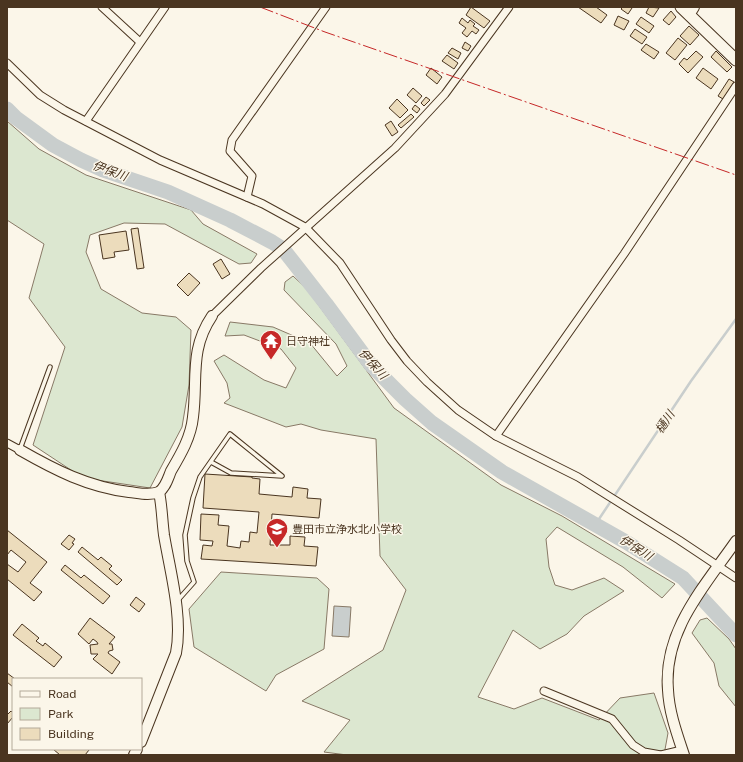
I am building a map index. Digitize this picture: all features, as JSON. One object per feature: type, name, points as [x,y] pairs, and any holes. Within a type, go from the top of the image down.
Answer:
[{"type":"main road","points":[[688,10],[736,60]]},
{"type":"street","points":[[102,7],[140,42]]},
{"type":"street","points":[[86,121],[165,7]]},
{"type":"street","points":[[247,197],[252,176],[230,151],[232,140],[326,7]]},
{"type":"street","points":[[142,739],[176,653],[178,638],[175,604],[163,530],[160,492],[183,451],[190,432],[193,417],[198,343],[203,330],[212,316],[261,268],[395,148],[445,94],[509,7]]},
{"type":"street","points":[[7,63],[40,95],[160,160],[247,197],[302,230],[340,263],[391,340],[407,361],[427,382],[458,410],[496,436],[578,477],[611,497],[717,568],[736,578]]},
{"type":"street","points":[[496,436],[624,254],[736,86]]},
{"type":"street","points":[[7,443],[58,471],[93,485],[146,494],[160,492]]},
{"type":"street","points":[[544,691],[612,719],[633,745],[644,752],[661,755],[683,753],[670,706],[667,676],[670,652],[683,619],[736,542]]},
{"type":"lane","points":[[20,450],[50,367]]},
{"type":"lane","points":[[175,604],[194,582],[187,561],[185,535],[200,476],[230,434],[282,476],[232,473],[211,462]]},
{"type":"green space","points":[[7,121],[39,149],[86,175],[191,210],[203,224],[257,254],[251,263],[239,264],[165,224],[124,223],[90,235],[86,252],[101,289],[142,313],[176,317],[191,330],[189,385],[182,427],[150,488],[83,478],[33,445],[65,347],[29,298],[44,244],[7,220]]},
{"type":"green space","points":[[293,276],[306,288],[394,408],[501,485],[562,516],[675,584],[662,598],[623,567],[557,527],[546,539],[549,567],[555,585],[572,590],[604,578],[624,591],[584,616],[567,634],[540,649],[513,630],[478,697],[514,709],[542,698],[599,720],[620,698],[654,693],[668,733],[664,755],[347,755],[324,752],[350,720],[302,701],[383,650],[406,590],[380,556],[376,439],[321,430],[301,424],[286,427],[224,403],[230,398],[227,383],[214,361],[224,355],[264,380],[286,388],[296,368],[281,349],[244,335],[225,336],[230,322],[273,327],[310,343],[337,376],[347,366],[336,344],[284,290],[285,282]]},
{"type":"green space","points":[[221,572],[317,578],[329,589],[324,649],[276,675],[266,691],[194,647],[189,609]]},
{"type":"green space","points":[[707,618],[729,639],[736,649],[736,707],[719,686],[714,663],[692,633],[700,620]]},
{"type":"shaded area","points":[[334,606],[351,607],[349,637],[332,636]]},
{"type":"building","points":[[471,7],[490,21],[484,28],[466,15]]},
{"type":"building","points":[[578,7],[596,7],[607,15],[601,23]]},
{"type":"building","points":[[623,7],[632,8],[628,14],[621,9]]},
{"type":"building","points":[[649,7],[659,8],[653,17],[646,13]]},
{"type":"building","points":[[671,11],[676,17],[669,25],[663,20]]},
{"type":"building","points":[[618,16],[629,21],[624,30],[614,25]]},
{"type":"building","points":[[641,17],[654,26],[649,33],[636,24]]},
{"type":"building","points":[[462,18],[468,23],[470,20],[475,24],[473,26],[479,30],[476,34],[472,31],[467,37],[462,33],[466,28],[459,23]]},
{"type":"building","points":[[689,26],[699,35],[690,45],[680,36]]},
{"type":"building","points":[[635,29],[647,37],[642,44],[630,36]]},
{"type":"building","points":[[678,38],[687,45],[675,60],[666,53]]},
{"type":"building","points":[[465,42],[471,46],[468,51],[462,48]]},
{"type":"building","points":[[646,44],[659,52],[654,59],[641,50]]},
{"type":"building","points":[[452,48],[461,53],[458,59],[448,53]]},
{"type":"building","points":[[696,51],[703,57],[688,73],[679,64],[684,58],[687,60]]},
{"type":"building","points":[[716,51],[732,67],[727,72],[711,57]]},
{"type":"building","points":[[447,55],[458,63],[454,69],[442,61]]},
{"type":"building","points":[[431,68],[442,77],[437,84],[426,75]]},
{"type":"building","points":[[703,68],[718,79],[711,89],[696,78]]},
{"type":"building","points":[[729,79],[734,82],[723,99],[718,96]]},
{"type":"building","points":[[413,88],[422,96],[416,103],[407,95]]},
{"type":"building","points":[[426,97],[430,100],[424,106],[421,103]]},
{"type":"building","points":[[397,99],[408,110],[400,118],[389,108]]},
{"type":"building","points":[[415,105],[420,109],[417,113],[412,109]]},
{"type":"building","points":[[411,114],[414,117],[401,128],[398,125]]},
{"type":"building","points":[[391,121],[398,132],[392,136],[385,125]]},
{"type":"building","points":[[138,228],[144,268],[137,269],[131,229]]},
{"type":"building","points":[[126,231],[129,250],[114,252],[115,257],[103,259],[99,235]]},
{"type":"building","points":[[221,259],[230,274],[222,279],[213,264]]},
{"type":"building","points":[[189,273],[200,283],[188,296],[177,285]]},
{"type":"building","points":[[205,474],[252,477],[260,479],[259,494],[292,497],[293,487],[308,489],[307,498],[321,499],[319,518],[272,514],[270,545],[290,545],[290,536],[305,537],[304,546],[318,547],[316,566],[201,559],[203,545],[212,546],[213,541],[200,540],[201,514],[219,515],[218,525],[229,526],[227,546],[240,548],[241,541],[249,542],[250,532],[257,533],[259,512],[203,508]]},
{"type":"building","points":[[7,530],[47,562],[30,583],[42,592],[34,601],[7,579],[7,564],[18,572],[26,562],[11,550],[7,555]]},
{"type":"building","points":[[69,535],[75,539],[72,543],[74,544],[69,550],[61,544]]},
{"type":"building","points":[[82,547],[98,560],[101,557],[112,566],[109,569],[122,580],[117,585],[78,552]]},
{"type":"building","points":[[65,565],[81,578],[84,575],[110,596],[103,604],[61,570]]},
{"type":"building","points":[[136,597],[145,604],[139,612],[130,605]]},
{"type":"building","points":[[90,618],[115,637],[109,644],[112,644],[113,650],[109,651],[108,653],[120,662],[112,674],[93,659],[98,654],[91,654],[90,645],[98,644],[97,642],[93,639],[89,644],[78,634]]},
{"type":"building","points":[[22,624],[39,638],[36,641],[43,646],[45,643],[62,657],[54,667],[13,635]]},
{"type":"building","points":[[7,673],[14,678],[12,678],[12,686],[7,682]]},
{"type":"building","points":[[11,711],[12,712],[12,718],[7,724],[7,713],[8,714]]},
{"type":"building","points":[[54,750],[89,750],[85,755],[60,755]]},
{"type":"waterway","name":"伊保川","points":[[7,109],[16,118],[53,145],[81,160],[103,170],[168,192],[230,220],[283,249],[371,365],[405,399],[432,423],[502,472],[626,542],[683,578],[736,635]]},
{"type":"waterway","name":"樋川","points":[[595,525],[691,381],[736,319]]},
{"type":"power","points":[[260,7],[325,32],[736,175]]},
{"type":"place","name":"日守神社","points":[[271,360]]},
{"type":"place","name":"豊田市立浄水北小学校","points":[[277,548]]}]
